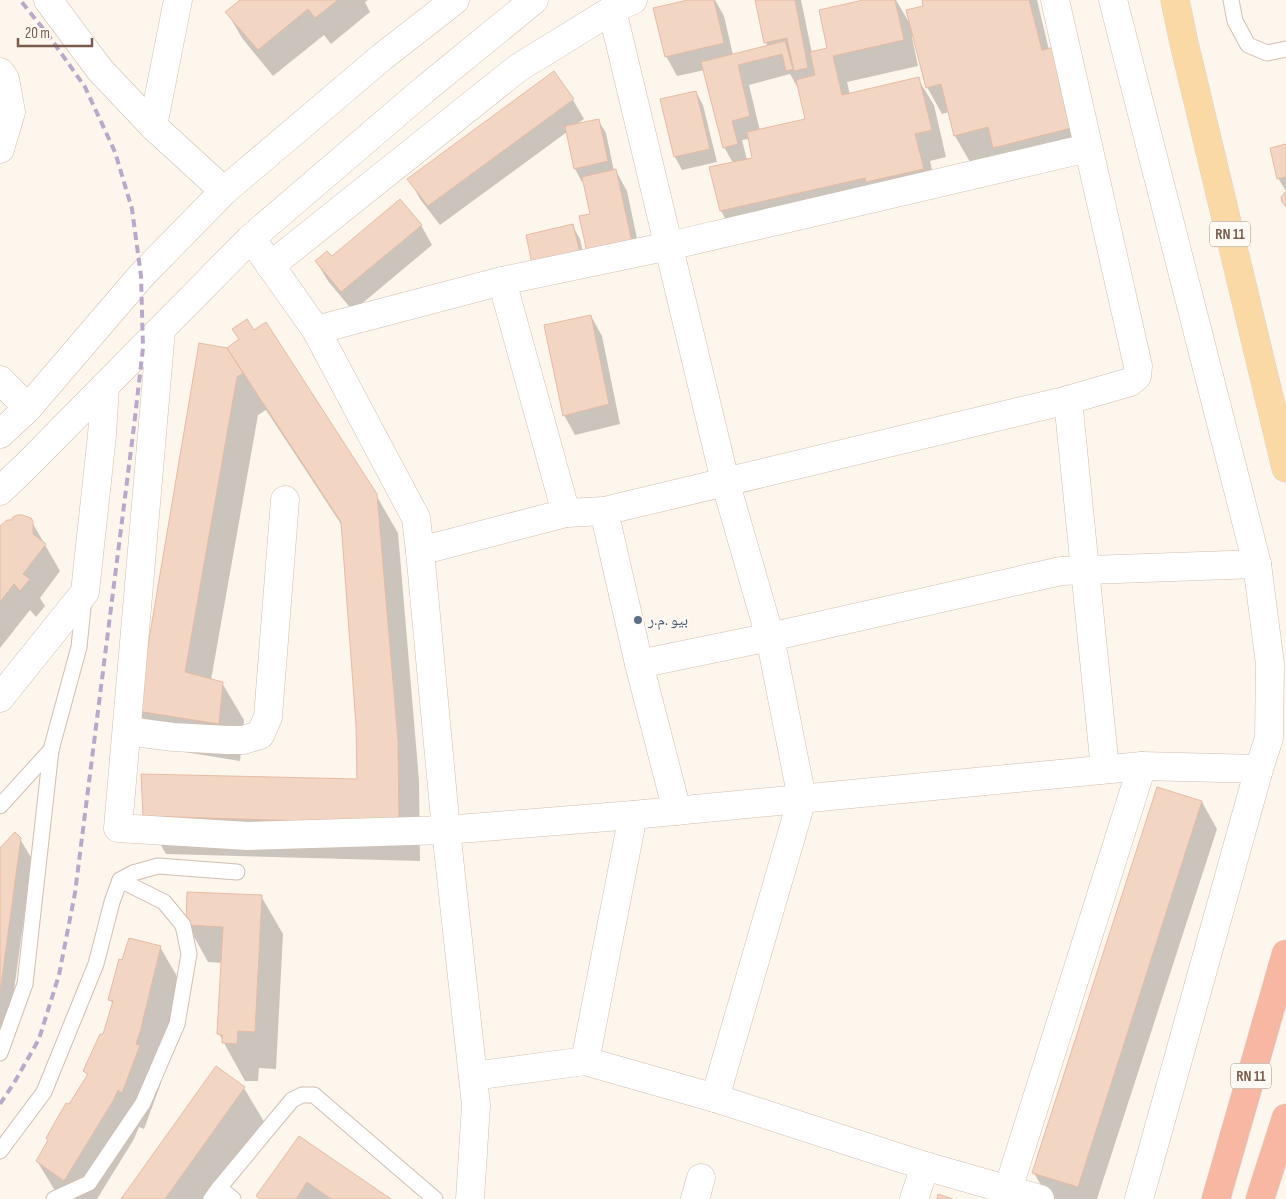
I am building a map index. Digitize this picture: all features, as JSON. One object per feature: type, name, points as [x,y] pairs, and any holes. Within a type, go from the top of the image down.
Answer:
[{"type":"highway","name":"RN 11","points":[[1216,1199],[1286,954]]},
{"type":"highway","points":[[1260,1199],[1286,1118]]},
{"type":"main road","name":"RN 11","points":[[1175,0],[1286,468]]},
{"type":"street","points":[[48,0],[100,70],[154,126],[224,191]]},
{"type":"street","points":[[154,126],[178,0]]},
{"type":"street","points":[[0,434],[28,408],[141,276],[224,191],[382,57],[455,0]]},
{"type":"street","points":[[0,491],[251,238],[425,89],[534,0]]},
{"type":"street","points":[[420,551],[566,514],[604,511],[1068,400],[1130,382],[1137,376],[1138,366],[1055,0]]},
{"type":"street","points":[[1114,0],[1257,564],[1270,664],[1269,738],[1139,1199]]},
{"type":"street","points":[[270,266],[518,68],[623,5],[670,246],[725,481],[770,637],[802,800],[715,1098]]},
{"type":"street","points":[[0,72],[6,79],[11,112],[0,149]]},
{"type":"street","points":[[316,330],[502,281],[670,246],[1088,148]]},
{"type":"street","points":[[251,238],[316,330],[416,518],[446,830],[476,1105],[470,1199]]},
{"type":"street","points":[[502,281],[566,514]]},
{"type":"street","points":[[161,330],[118,828],[248,836],[446,830],[802,800],[1142,766],[1259,769]]},
{"type":"street","points":[[0,380],[28,408]]},
{"type":"street","points":[[0,698],[85,592],[106,386]]},
{"type":"street","points":[[1068,400],[1105,769]]},
{"type":"street","points":[[126,732],[227,740],[243,740],[260,735],[268,718],[285,500]]},
{"type":"street","points":[[604,511],[639,664],[678,811]]},
{"type":"street","points":[[639,664],[770,637],[1062,571],[1257,564]]},
{"type":"street","points":[[1007,1194],[1142,766]]},
{"type":"street","points":[[585,1061],[633,815]]},
{"type":"street","points":[[473,1076],[585,1061],[715,1098],[1007,1194],[1040,1199]]},
{"type":"street","points":[[914,1199],[925,1166]]},
{"type":"lane","points":[[1231,0],[1235,21],[1248,44],[1268,53],[1286,49]]},
{"type":"lane","points":[[0,1053],[26,984],[51,750],[79,647],[85,592]]},
{"type":"lane","points":[[0,806],[51,750]]},
{"type":"lane","points":[[0,1151],[44,1092],[96,964],[112,902],[120,880],[133,873],[158,866],[237,872]]},
{"type":"lane","points":[[54,1199],[89,1183],[144,1103],[178,1024],[189,954],[183,925],[164,902],[120,880]]},
{"type":"lane","points":[[233,1199],[215,1193],[292,1100],[302,1095],[314,1095],[436,1199]]},
{"type":"building","points":[[240,0],[338,0],[315,18],[308,9],[258,50],[225,12]]},
{"type":"building","points":[[688,0],[714,0],[724,43],[665,57],[653,8]]},
{"type":"building","points":[[755,0],[795,0],[808,68],[794,71],[787,38],[764,43]]},
{"type":"building","points":[[863,0],[895,0],[904,40],[833,56],[842,95],[919,77],[932,130],[915,134],[924,169],[866,182],[865,178],[720,211],[709,167],[752,158],[747,132],[805,119],[796,80],[815,75],[810,52],[827,48],[819,10]]},
{"type":"building","points":[[922,0],[1029,0],[1042,50],[1059,46],[1079,126],[993,148],[988,127],[954,136],[941,84],[926,88],[906,10],[923,6]]},
{"type":"building","points":[[785,41],[793,69],[786,71],[782,54],[738,65],[750,116],[732,121],[738,144],[723,148],[701,62]]},
{"type":"building","points":[[554,71],[574,99],[428,206],[407,179]]},
{"type":"building","points":[[696,91],[710,149],[674,157],[660,99]]},
{"type":"building","points":[[599,119],[608,161],[574,169],[565,126]]},
{"type":"building","points":[[1286,144],[1286,177],[1277,179],[1270,148]]},
{"type":"building","points":[[616,169],[632,242],[587,252],[579,216],[590,214],[582,177]]},
{"type":"building","points":[[1286,191],[1286,207],[1281,197]]},
{"type":"building","points":[[400,199],[422,225],[341,292],[315,261],[327,251],[332,256]]},
{"type":"building","points":[[573,224],[580,253],[532,264],[526,235]]},
{"type":"building","points":[[591,315],[609,404],[563,416],[544,325]]},
{"type":"building","points":[[247,319],[254,330],[266,322],[377,494],[398,741],[399,824],[143,816],[141,774],[357,779],[356,725],[341,522],[227,348],[239,339],[232,329]]},
{"type":"building","points":[[199,343],[227,348],[243,373],[237,377],[185,672],[223,682],[219,724],[137,711]]},
{"type":"building","points":[[17,515],[31,518],[33,521],[33,534],[46,544],[23,574],[30,579],[20,591],[14,584],[0,602],[0,526]]},
{"type":"building","points":[[1157,787],[1202,801],[1078,1187],[1032,1173]]},
{"type":"building","points":[[15,832],[21,838],[0,993],[0,848]]},
{"type":"building","points":[[187,892],[262,895],[255,1032],[238,1031],[237,1044],[222,1043],[222,1035],[217,1034],[223,927],[186,925]]},
{"type":"building","points":[[129,938],[161,946],[136,1044],[140,1045],[122,1093],[118,1090],[64,1181],[36,1161],[48,1140],[46,1138],[66,1103],[69,1104],[88,1074],[83,1071],[100,1034],[103,1034],[113,1001],[108,1000],[119,959],[122,960]]},
{"type":"building","points":[[216,1066],[245,1087],[165,1199],[121,1199]]},
{"type":"building","points":[[299,1136],[391,1199],[331,1199],[307,1182],[296,1199],[260,1199],[256,1196]]},
{"type":"building","points":[[938,1194],[953,1199],[937,1199]]},
{"type":"railway","points":[[0,1104],[39,1039],[59,975],[75,893],[143,348],[141,276],[132,209],[115,152],[85,87],[49,36],[20,0]]},
{"type":"place","name":"بيو .م.ر","points":[[638,620]]}]
